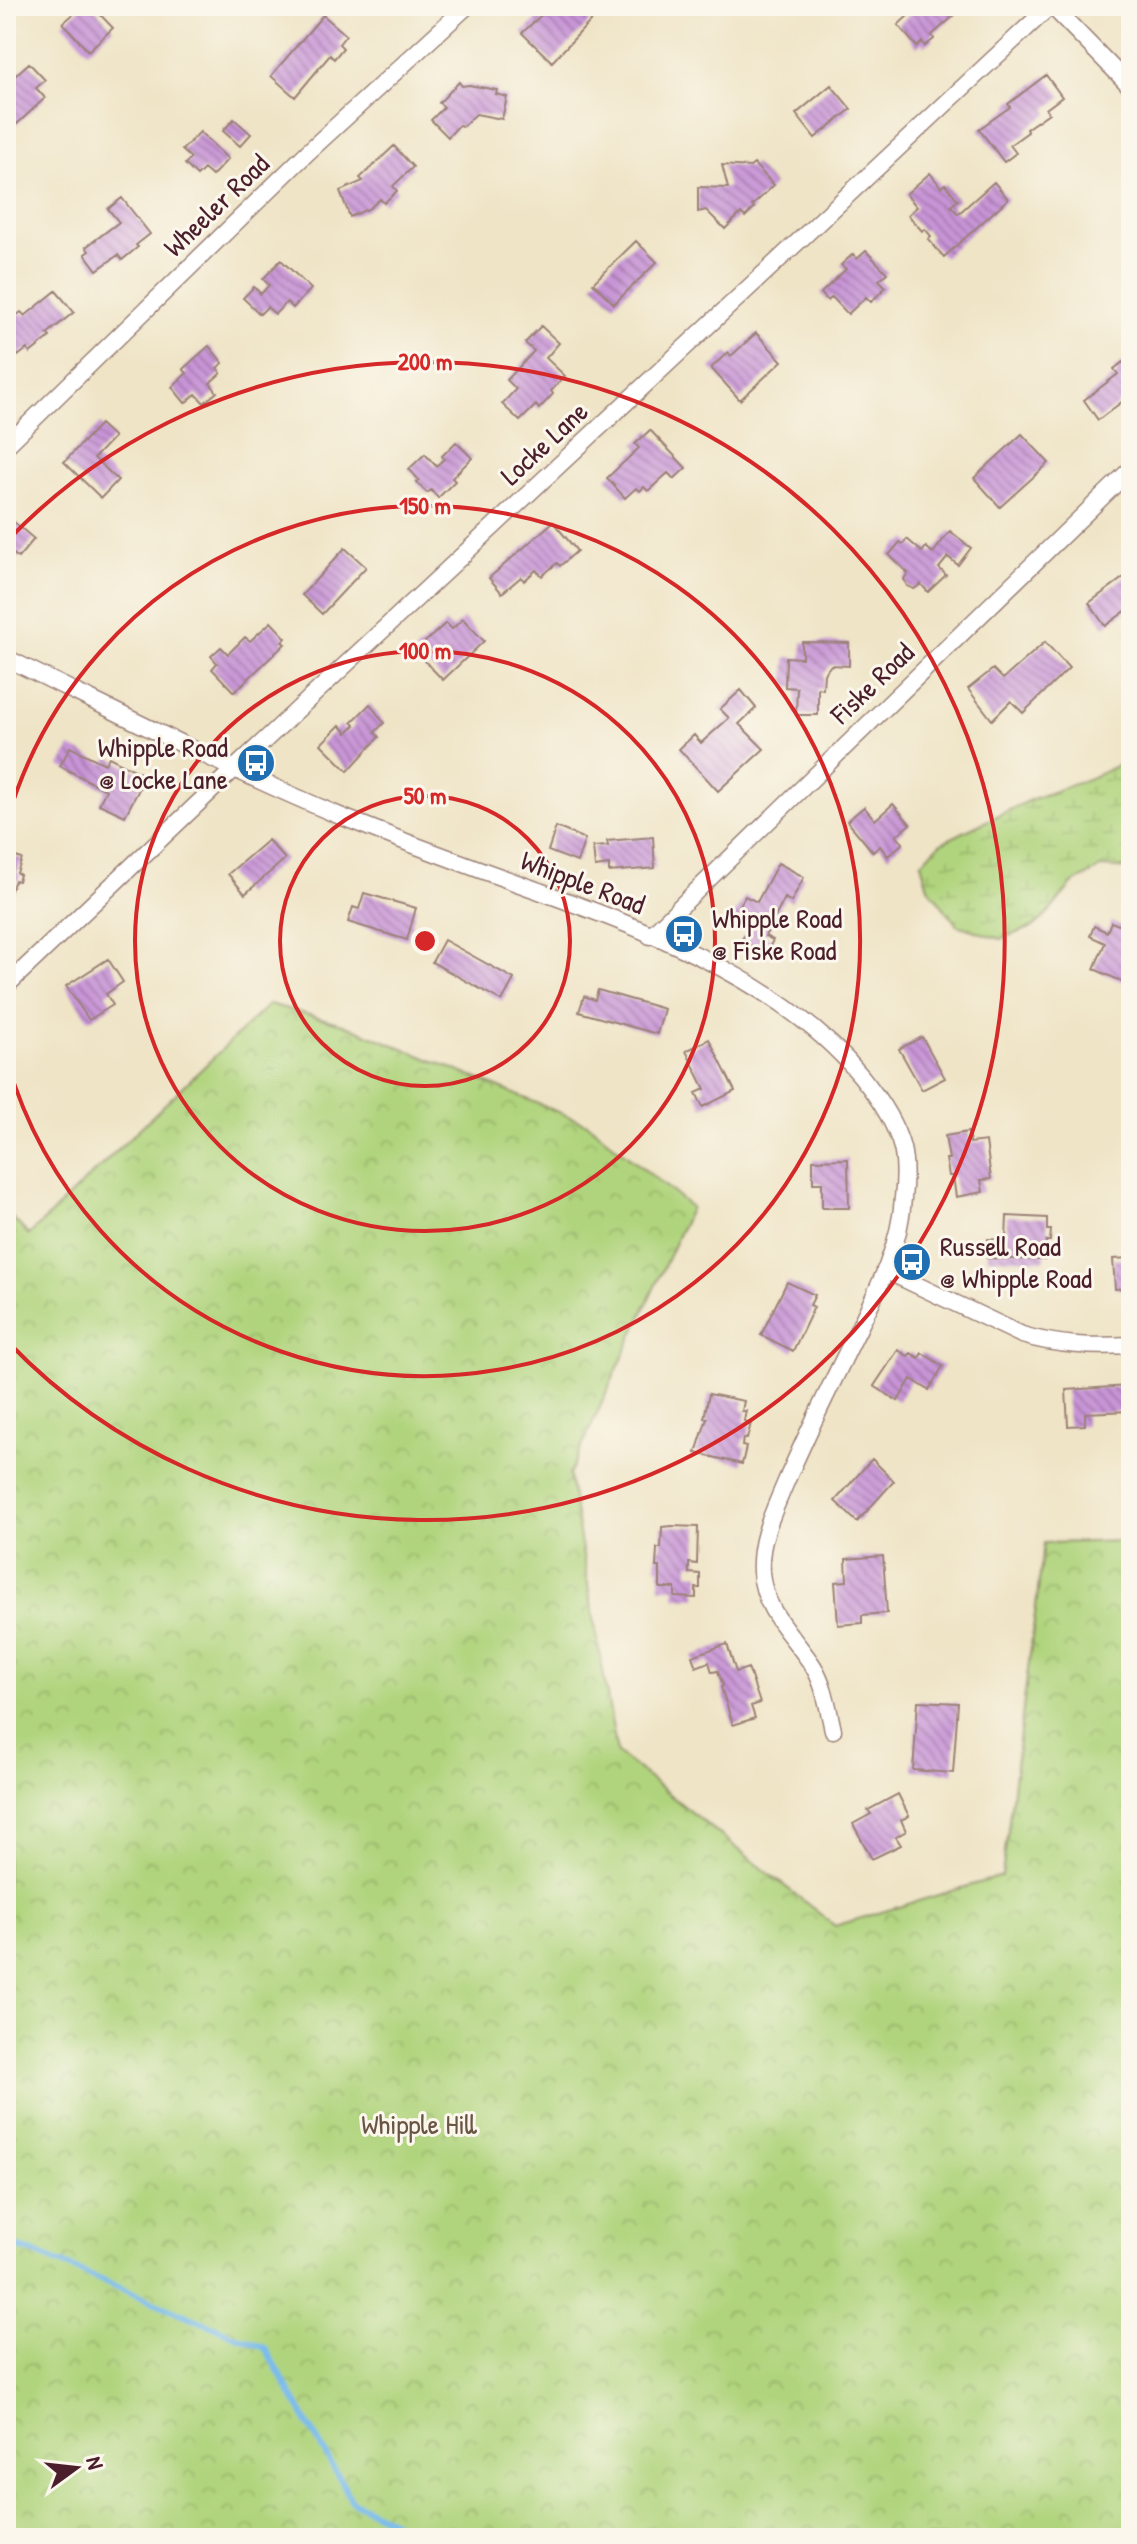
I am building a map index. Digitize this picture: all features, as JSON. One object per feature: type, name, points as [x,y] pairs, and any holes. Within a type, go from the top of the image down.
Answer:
[{"type":"street","name":"Wheeler Road","points":[[6,446],[308,152],[467,6]]},
{"type":"street","points":[[1051,6],[1131,87]]},
{"type":"street","name":"Locke Lane","points":[[6,986],[1051,6]]},
{"type":"street","name":"Fiske Road","points":[[650,936],[1131,469]]},
{"type":"street","name":"Whipple Road","points":[[6,658],[233,770],[403,842],[586,908],[716,964],[786,1006],[829,1041],[878,1098],[899,1139],[905,1172],[897,1238],[766,1528],[761,1560],[763,1587],[771,1608],[818,1675],[833,1730]]},
{"type":"street","points":[[885,1270],[1022,1335],[1072,1346],[1131,1345]]},
{"type":"green space","points":[[1131,759],[1131,869],[1102,867],[1071,885],[1033,927],[1000,939],[957,925],[928,887],[921,863],[941,843],[1030,800]]},
{"type":"green space","name":"Whipple Hill","points":[[269,1004],[343,1024],[588,1124],[691,1207],[569,1475],[617,1753],[835,1926],[1002,1876],[1044,1543],[1131,1541],[1131,2538],[6,2538],[6,1212],[29,1235]]},
{"type":"building","points":[[83,6],[92,6],[113,28],[88,51],[63,23]]},
{"type":"building","points":[[551,6],[605,6],[552,62],[522,33]]},
{"type":"building","points":[[903,6],[965,6],[932,35],[934,39],[925,46],[922,42],[917,47],[898,25],[910,14]]},
{"type":"building","points":[[323,15],[346,35],[339,44],[343,48],[334,59],[330,55],[295,97],[271,76]]},
{"type":"building","points":[[29,63],[45,80],[36,88],[45,98],[17,124],[6,113],[6,84]]},
{"type":"building","points":[[1046,75],[1062,97],[1046,109],[1049,113],[1010,145],[1016,153],[1004,162],[979,129]]},
{"type":"building","points":[[459,82],[462,86],[497,90],[496,94],[507,97],[502,119],[476,114],[448,137],[431,120],[444,107],[439,103]]},
{"type":"building","points":[[831,85],[851,109],[815,138],[796,114]]},
{"type":"building","points":[[234,119],[251,134],[240,146],[223,131]]},
{"type":"building","points":[[200,132],[228,159],[212,176],[204,169],[197,176],[185,164],[191,158],[182,150]]},
{"type":"building","points":[[394,146],[413,167],[393,186],[397,191],[384,203],[380,199],[370,208],[350,217],[340,191],[363,181],[360,178]]},
{"type":"building","points":[[754,164],[774,185],[745,217],[741,213],[725,229],[706,210],[698,212],[698,187],[728,188],[722,165],[750,167]]},
{"type":"building","points":[[930,173],[941,187],[945,184],[958,200],[951,206],[958,214],[994,182],[1008,199],[944,257],[928,239],[931,236],[925,229],[922,231],[908,215],[917,207],[906,194]]},
{"type":"building","points":[[122,198],[150,234],[122,260],[118,255],[97,270],[85,254],[89,251],[86,247],[119,222],[108,209]]},
{"type":"building","points":[[636,241],[657,262],[614,304],[593,283]]},
{"type":"building","points":[[866,251],[887,273],[879,280],[886,287],[871,302],[866,297],[848,314],[832,297],[828,301],[821,293],[846,269],[841,265],[853,254],[857,259]]},
{"type":"building","points":[[281,260],[311,289],[293,308],[287,302],[275,314],[267,307],[260,314],[243,298],[254,287],[261,294],[269,285],[263,279]]},
{"type":"building","points":[[56,291],[74,312],[30,353],[27,349],[18,356],[6,342],[6,336],[12,331],[6,323],[21,312],[25,316]]},
{"type":"building","points":[[541,326],[559,343],[546,358],[565,376],[539,409],[536,405],[520,421],[502,404],[516,389],[507,380],[534,351],[525,343]]},
{"type":"building","points":[[756,333],[782,361],[740,400],[711,368],[728,352],[731,356]]},
{"type":"building","points":[[209,346],[223,363],[217,368],[221,373],[210,383],[217,392],[204,403],[196,394],[185,403],[172,387],[187,373],[183,369]]},
{"type":"building","points":[[1123,362],[1127,367],[1131,364],[1131,395],[1098,420],[1084,400],[1118,374],[1114,369]]},
{"type":"building","points":[[100,424],[114,437],[94,458],[118,480],[101,498],[64,462]]},
{"type":"building","points":[[650,430],[686,468],[674,479],[668,473],[648,491],[644,487],[640,491],[636,488],[625,498],[607,478],[639,448],[635,444]]},
{"type":"building","points":[[1022,434],[1049,463],[1000,507],[974,478]]},
{"type":"building","points":[[456,442],[472,458],[438,498],[431,490],[427,493],[416,482],[419,480],[409,469],[425,454],[436,466]]},
{"type":"building","points":[[6,515],[34,539],[18,558],[6,547]]},
{"type":"building","points":[[553,522],[577,551],[560,566],[557,563],[542,576],[536,570],[524,581],[521,577],[502,593],[489,578]]},
{"type":"building","points":[[950,531],[971,548],[958,565],[948,557],[939,568],[946,575],[928,592],[921,584],[914,589],[907,586],[904,579],[908,573],[889,555],[900,542],[903,544],[907,539],[922,552],[926,547],[933,553]]},
{"type":"building","points":[[345,548],[366,567],[322,614],[302,595]]},
{"type":"building","points":[[1127,575],[1131,581],[1131,607],[1105,626],[1089,603]]},
{"type":"building","points":[[463,619],[484,641],[443,680],[415,651],[446,623],[452,629]]},
{"type":"building","points":[[271,622],[286,638],[282,642],[285,644],[234,692],[212,669],[217,663],[211,656],[221,647],[228,654],[245,637],[250,641]]},
{"type":"building","points":[[802,642],[849,643],[849,666],[831,665],[824,674],[823,689],[818,688],[818,715],[796,715],[797,688],[785,687],[786,657],[802,658]]},
{"type":"building","points":[[1045,642],[1069,668],[1023,713],[1011,701],[992,720],[968,689],[993,669],[1003,679]]},
{"type":"building","points":[[741,690],[756,708],[739,724],[764,749],[718,791],[679,749],[694,735],[701,743],[729,718],[720,709]]},
{"type":"building","points":[[370,704],[384,723],[375,732],[379,737],[348,771],[321,744],[340,725],[347,733],[355,725],[352,722]]},
{"type":"building","points":[[70,747],[105,764],[109,757],[146,776],[125,816],[99,804],[106,790],[60,766]]},
{"type":"building","points":[[893,804],[910,824],[896,836],[903,843],[888,856],[880,846],[873,852],[847,821],[864,807],[875,820]]},
{"type":"building","points":[[556,827],[585,839],[577,862],[548,851]]},
{"type":"building","points":[[653,837],[655,868],[609,872],[609,865],[595,867],[593,847],[608,846],[607,841]]},
{"type":"building","points":[[268,840],[285,859],[245,894],[228,874]]},
{"type":"building","points":[[6,854],[22,859],[17,873],[20,875],[18,881],[15,880],[6,903]]},
{"type":"building","points":[[778,863],[804,877],[791,902],[785,898],[765,936],[773,940],[766,954],[741,941],[748,929],[732,920],[745,896],[757,902]]},
{"type":"building","points":[[364,893],[416,908],[407,940],[348,922],[353,907],[359,909]]},
{"type":"building","points":[[1111,922],[1131,930],[1131,963],[1123,982],[1094,969],[1105,943],[1090,936],[1094,926],[1107,932]]},
{"type":"building","points":[[444,940],[514,979],[502,1001],[432,962]]},
{"type":"building","points":[[108,959],[123,982],[106,994],[113,1005],[89,1020],[66,986]]},
{"type":"building","points":[[598,990],[664,1009],[657,1034],[579,1012],[584,996],[595,1000]]},
{"type":"building","points":[[922,1037],[945,1078],[922,1090],[899,1049]]},
{"type":"building","points":[[709,1039],[735,1091],[703,1107],[696,1093],[705,1089],[686,1051]]},
{"type":"building","points":[[968,1132],[970,1143],[986,1141],[991,1179],[981,1180],[983,1192],[956,1197],[953,1176],[949,1176],[945,1136]]},
{"type":"building","points":[[848,1159],[849,1208],[822,1208],[822,1183],[813,1183],[813,1160]]},
{"type":"building","points":[[1007,1216],[1047,1218],[1047,1230],[1051,1230],[1050,1241],[1046,1241],[1045,1260],[987,1258],[988,1239],[1006,1240]]},
{"type":"building","points":[[1131,1258],[1131,1288],[1115,1289],[1113,1259]]},
{"type":"building","points":[[787,1282],[815,1295],[810,1305],[814,1307],[793,1351],[761,1335]]},
{"type":"building","points":[[898,1350],[919,1358],[922,1353],[943,1366],[929,1390],[911,1379],[898,1401],[874,1386]]},
{"type":"building","points":[[1128,1386],[1129,1411],[1085,1413],[1085,1425],[1068,1426],[1066,1390]]},
{"type":"building","points":[[709,1394],[744,1401],[744,1421],[751,1423],[747,1439],[743,1438],[742,1446],[746,1447],[742,1464],[696,1453],[707,1418],[704,1418]]},
{"type":"building","points":[[872,1459],[894,1481],[857,1522],[835,1501]]},
{"type":"building","points":[[662,1527],[698,1527],[697,1564],[689,1563],[689,1573],[700,1574],[696,1598],[675,1597],[675,1588],[660,1588],[660,1567],[656,1567],[657,1548],[661,1548]]},
{"type":"building","points":[[883,1556],[887,1613],[862,1615],[862,1623],[838,1625],[835,1582],[847,1581],[846,1559]]},
{"type":"building","points":[[727,1644],[736,1672],[748,1668],[760,1703],[751,1706],[755,1718],[733,1725],[718,1671],[712,1672],[709,1662],[696,1667],[692,1656]]},
{"type":"building","points":[[918,1701],[958,1703],[953,1773],[913,1770]]},
{"type":"building","points":[[898,1794],[909,1816],[901,1820],[906,1831],[896,1837],[901,1845],[872,1859],[853,1824],[871,1814],[868,1810]]},
{"type":"waterway","points":[[6,2245],[30,2251],[265,2348],[352,2501],[423,2538]]},
{"type":"place","name":"Whipple Road @ Locke Lane","points":[[256,763]]},
{"type":"place","name":"Whipple Road @ Fiske Road","points":[[684,934]]},
{"type":"place","name":"Russell Road @ Whipple Road","points":[[912,1262]]}]
